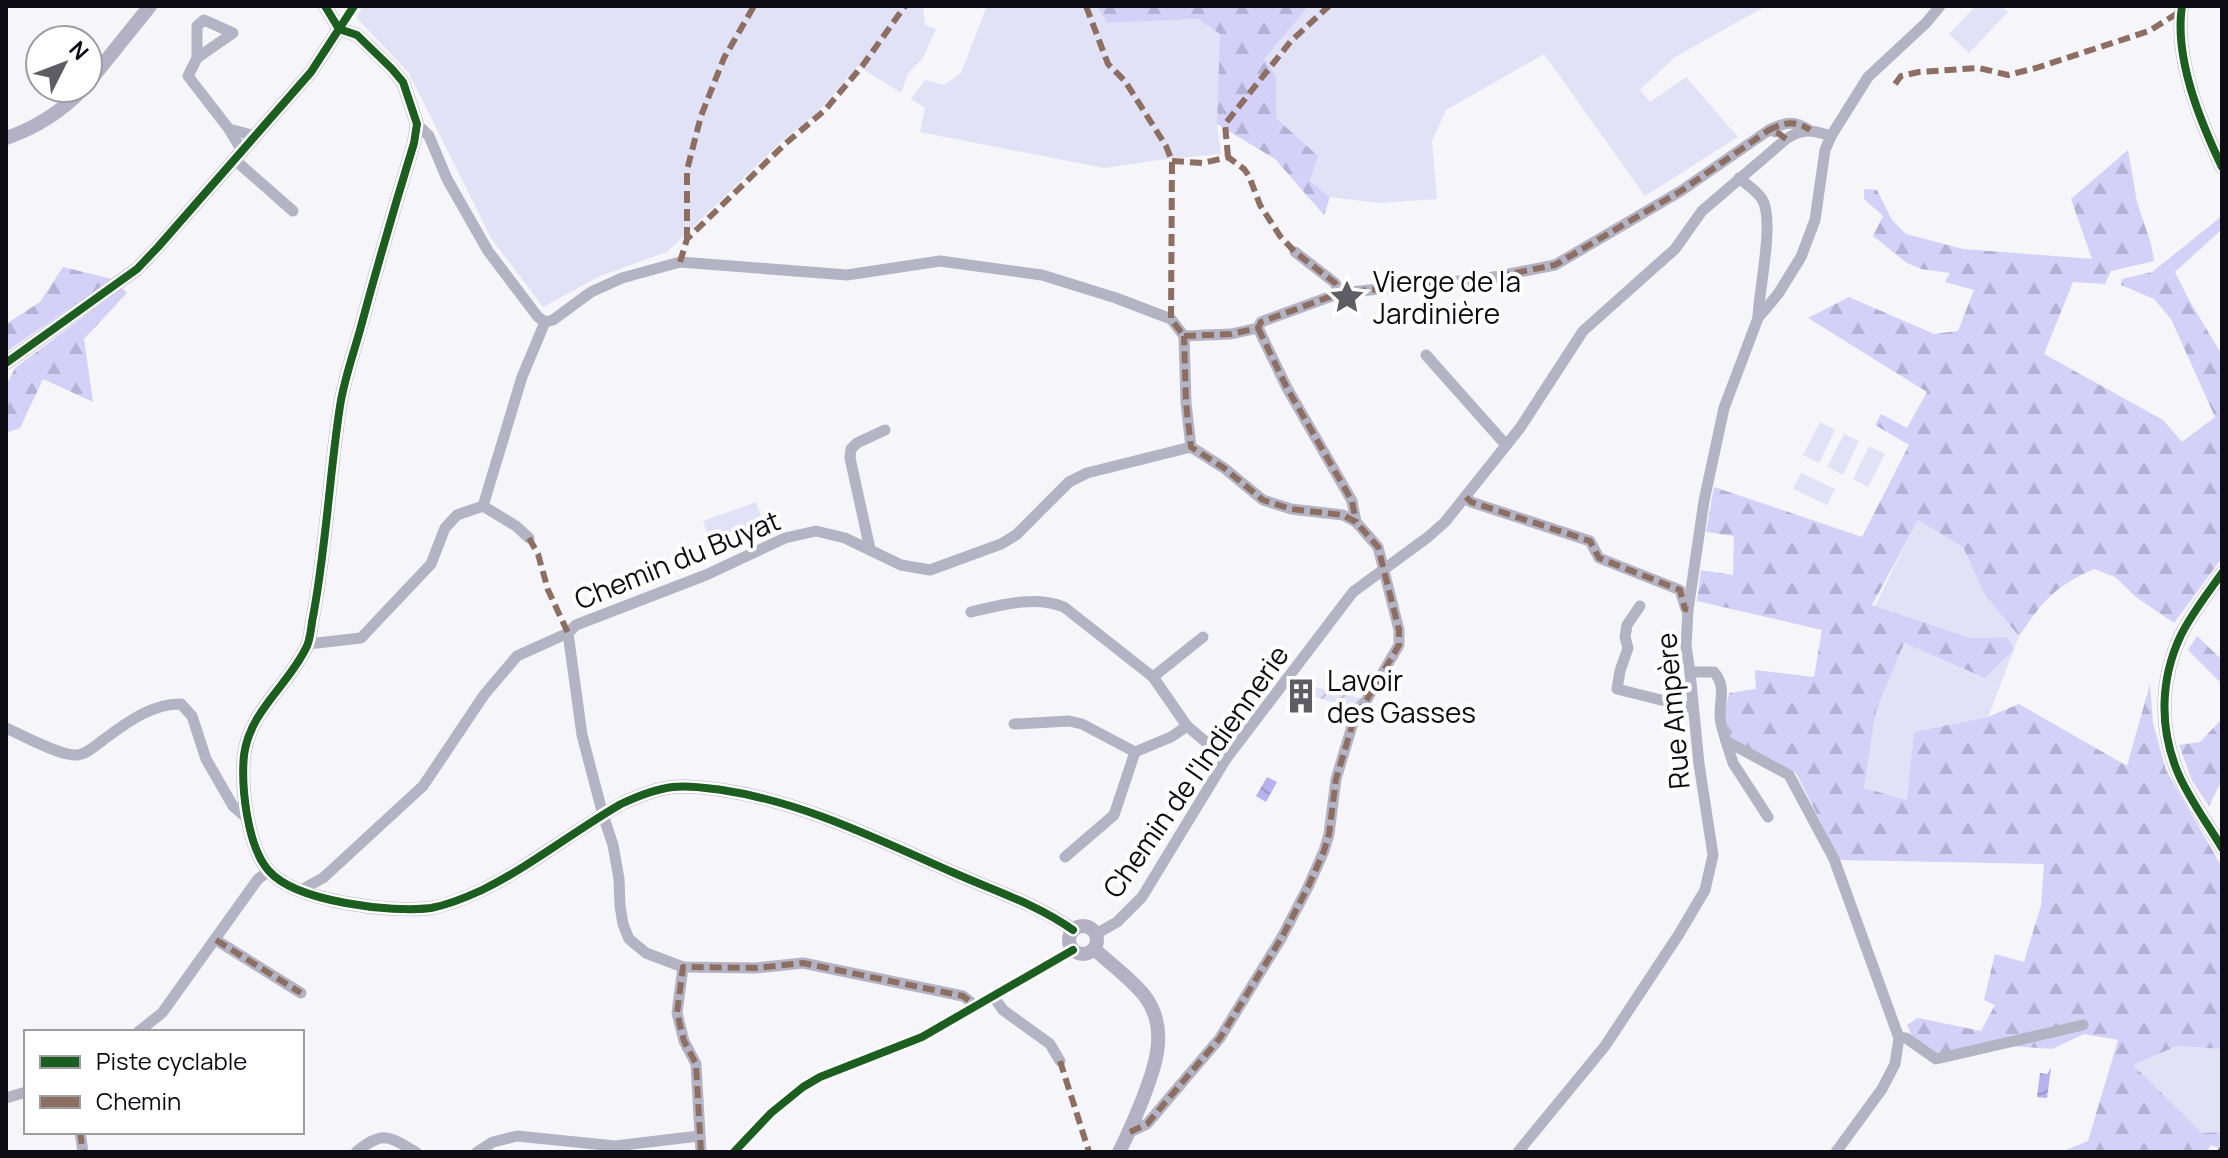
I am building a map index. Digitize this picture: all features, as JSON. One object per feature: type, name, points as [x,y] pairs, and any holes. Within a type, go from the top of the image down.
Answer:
[{"type":"street","points":[[104,63],[150,6]]},
{"type":"street","points":[[325,6],[339,29],[357,35],[403,82],[417,124],[429,136],[447,179],[488,251],[545,322],[553,320],[591,292],[622,278],[680,262],[847,275],[940,261],[1042,275],[1171,319],[1184,336],[1191,447],[1224,468],[1263,500],[1291,509],[1343,515],[1356,522],[1378,547],[1399,630],[1399,645],[1353,723],[1336,779],[1324,851],[1282,937],[1220,1038],[1147,1124],[1130,1132]]},
{"type":"street","points":[[6,363],[137,269],[311,72],[354,6]]},
{"type":"street","name":"Rue Ampère","points":[[1518,1152],[1605,1046],[1705,890],[1713,855],[1686,646],[1688,610],[1704,501],[1724,408],[1758,318],[1778,294],[1801,257],[1815,220],[1825,150],[1831,136],[1868,77],[1940,6]]},
{"type":"street","points":[[2182,6],[2181,40],[2187,72],[2222,167]]},
{"type":"street","points":[[197,58],[188,76],[229,129],[238,156],[293,211]]},
{"type":"street","points":[[6,138],[24,132],[67,104]]},
{"type":"street","points":[[417,124],[341,403],[321,580],[308,644],[255,720],[249,735],[243,767],[247,818],[256,847],[269,871],[283,883],[339,901],[392,910],[433,907],[481,890],[641,795],[672,787],[695,786],[773,800],[803,809],[1042,912],[1073,930]]},
{"type":"street","points":[[1258,328],[1261,322],[1340,293],[1489,278],[1555,265],[1681,191],[1780,124],[1800,124],[1831,136]]},
{"type":"street","points":[[229,129],[255,136]]},
{"type":"street","points":[[1769,130],[1786,139]]},
{"type":"street","name":"Chemin de l'Indiennerie","points":[[1095,941],[1142,897],[1226,759],[1353,592],[1445,522],[1542,396],[1583,331],[1675,249],[1702,211],[1739,178],[1786,139],[1798,131],[1810,130]]},
{"type":"street","points":[[1739,178],[1761,196],[1767,209],[1758,318]]},
{"type":"street","points":[[1295,252],[1335,283],[1340,293]]},
{"type":"street","points":[[483,506],[522,377],[545,322]]},
{"type":"street","points":[[1184,336],[1231,334],[1258,328]]},
{"type":"street","points":[[1258,328],[1287,388],[1352,501],[1356,522]]},
{"type":"street","points":[[1426,355],[1506,445]]},
{"type":"street","points":[[870,549],[850,458],[851,449],[885,430]]},
{"type":"street","name":"Chemin du Buyat","points":[[301,890],[323,878],[423,786],[484,695],[517,656],[568,633],[576,625],[706,575],[785,538],[816,531],[845,538],[901,565],[930,570],[1016,535],[1069,482],[1087,473],[1191,447]]},
{"type":"street","points":[[1466,497],[1471,502],[1590,541],[1599,558],[1680,590],[1685,609],[1688,610]]},
{"type":"street","points":[[308,644],[361,638],[431,564],[445,528],[457,515],[483,506]]},
{"type":"street","points":[[483,506],[516,526],[529,538]]},
{"type":"street","points":[[2222,573],[2190,619],[2175,648],[2165,692],[2164,724],[2179,775],[2222,848]]},
{"type":"street","points":[[971,612],[1015,601],[1052,602],[1064,607],[1153,677],[1187,726],[1226,759]]},
{"type":"street","points":[[1640,606],[1627,625],[1625,637],[1628,648],[1617,689],[1693,708]]},
{"type":"street","points":[[568,633],[582,735],[613,845],[623,924],[629,939],[646,953],[683,967],[756,968],[803,963],[963,996],[976,1006]]},
{"type":"street","points":[[1153,677],[1203,637]]},
{"type":"street","points":[[1690,672],[1714,672],[1720,680],[1723,690],[1720,718],[1733,763],[1768,817]]},
{"type":"street","points":[[6,728],[76,756],[88,751],[131,719],[169,703],[181,704],[192,716],[206,759],[233,806],[247,818]]},
{"type":"street","points":[[1014,724],[1069,721],[1082,724],[1135,752]]},
{"type":"street","points":[[1065,857],[1114,815],[1135,752],[1171,737],[1187,726]]},
{"type":"street","points":[[1726,741],[1789,775],[1834,859],[1899,1038],[1895,1064],[1882,1089],[1836,1152]]},
{"type":"street","points":[[141,1030],[162,1013],[258,879],[269,871]]},
{"type":"street","points":[[1095,941],[1087,954],[1082,954],[1073,950],[1069,937],[1073,930],[1086,926],[1095,941],[1146,997],[1159,1035],[1159,1054],[1153,1072],[1119,1152]]},
{"type":"street","points":[[216,940],[301,993]]},
{"type":"street","points":[[734,1152],[771,1113],[803,1087],[820,1077],[922,1037],[1073,950]]},
{"type":"street","points":[[683,967],[677,1013],[684,1041],[696,1064],[701,1152]]},
{"type":"street","points":[[993,996],[1003,1010],[1050,1044],[1060,1061]]},
{"type":"street","points":[[1899,1038],[1906,1038],[1936,1059],[2083,1025]]},
{"type":"street","points":[[477,1152],[493,1142],[517,1136],[615,1146],[699,1136]]},
{"type":"street","points":[[356,1152],[372,1139],[389,1137],[416,1152]]},
{"type":"shaded area","points":[[363,6],[923,6],[925,25],[936,29],[923,58],[908,73],[901,93],[858,66],[817,113],[781,142],[667,252],[600,276],[543,307],[491,238],[409,73],[358,19]]},
{"type":"shaded area","points":[[987,6],[1097,6],[1107,23],[1198,19],[1221,34],[1217,124],[1221,154],[1104,168],[920,132],[925,108],[911,99],[925,80],[944,85],[961,73]]},
{"type":"shaded area","points":[[1309,6],[1766,6],[1675,57],[1640,90],[1650,102],[1686,77],[1738,137],[1645,196],[1544,54],[1446,110],[1432,141],[1437,199],[1378,203],[1330,197],[1310,181],[1318,156],[1276,118],[1276,77],[1264,59]]},
{"type":"shaded area","points":[[1976,6],[2001,6],[2008,12],[1969,53],[1949,34]]},
{"type":"shaded area","points":[[1820,422],[1835,430],[1819,463],[1803,455]]},
{"type":"shaded area","points":[[1844,434],[1859,441],[1843,475],[1827,467]]},
{"type":"shaded area","points":[[1869,446],[1885,454],[1868,487],[1853,479]]},
{"type":"shaded area","points":[[1801,473],[1835,489],[1827,505],[1793,489]]},
{"type":"shaded area","points":[[756,502],[766,530],[714,550],[703,521]]},
{"type":"shaded area","points":[[1918,519],[1963,547],[1985,595],[2019,636],[1988,717],[1914,733],[1908,800],[1864,788],[1876,711],[1904,643],[1985,678],[2007,637],[1972,638],[1875,606]]},
{"type":"shaded area","points":[[1311,686],[1364,699],[1358,710],[1309,695]]},
{"type":"shaded area","points":[[2177,1046],[2222,1049],[2222,1132],[2202,1133],[2132,1065]]},
{"type":"green space","points":[[1097,6],[1309,6],[1264,59],[1276,76],[1276,118],[1318,156],[1310,181],[1330,197],[1324,215],[1275,159],[1217,124],[1220,34],[1198,19],[1107,23]]},
{"type":"green space","points":[[2128,150],[2137,202],[2154,261],[2111,271],[2105,284],[2073,282],[2044,354],[2163,420],[2182,442],[2215,417],[2171,319],[2154,299],[2121,285],[2122,279],[2152,272],[2222,216],[2222,229],[2175,272],[2222,355],[2222,558],[2174,623],[2136,597],[2115,577],[2094,569],[2050,596],[2019,636],[1985,595],[1963,547],[1918,520],[1872,605],[1971,638],[2007,637],[2014,649],[1985,678],[1904,643],[1876,711],[1864,788],[1907,800],[1914,732],[1988,717],[2019,704],[2127,766],[2150,684],[2153,723],[2166,770],[2222,867],[2222,1049],[2177,1046],[2133,1065],[2202,1133],[2222,1132],[2219,1148],[2211,1145],[2207,1152],[2061,1152],[2088,1141],[2118,1040],[2084,1034],[2052,1049],[1983,1044],[1936,1054],[1913,1038],[1907,1025],[1918,1018],[1981,1031],[1995,1005],[1984,1000],[1995,954],[2024,962],[2041,905],[2044,864],[1840,860],[1796,773],[1731,739],[1724,714],[1729,693],[1756,689],[1755,670],[1814,677],[1822,630],[1697,601],[1701,570],[1733,575],[1734,536],[1706,532],[1714,487],[1862,537],[1909,445],[1875,425],[1881,414],[1907,428],[1927,392],[1808,318],[1849,297],[1934,334],[1958,331],[1974,290],[1945,282],[1950,273],[1921,269],[1907,263],[1873,236],[1883,216],[1864,199],[1864,189],[1877,190],[1892,220],[1906,234],[1963,249],[2092,259],[2071,199]]},
{"type":"green space","points":[[63,267],[112,279],[6,352],[6,324],[40,302]]},
{"type":"green space","points":[[122,288],[127,293],[84,339],[93,402],[43,379],[20,428],[6,433],[6,386],[15,368]]},
{"type":"green space","points":[[2197,636],[2222,660],[2222,684],[2188,650]]},
{"type":"green space","points":[[2222,708],[2222,780],[2209,806],[2192,781],[2179,745],[2200,742],[2220,721]]},
{"type":"water","points":[[1267,777],[1277,782],[1266,802],[1256,796]]},
{"type":"water","points":[[2051,1068],[2047,1098],[2037,1097],[2040,1073],[2047,1074]]},
{"type":"marked path","points":[[687,239],[687,170],[701,116],[724,58],[754,6]]},
{"type":"marked path","points":[[680,262],[687,239],[785,144],[825,110],[863,65],[905,6]]},
{"type":"marked path","points":[[1086,6],[1108,64],[1125,81],[1166,146],[1172,161],[1171,319],[1184,336]]},
{"type":"marked path","points":[[1228,157],[1225,124],[1291,41],[1329,6]]},
{"type":"marked path","points":[[1895,84],[1901,76],[1919,72],[1979,68],[2008,75],[2036,68],[2149,31],[2181,11]]},
{"type":"marked path","points":[[1786,139],[1769,130],[1790,123],[1810,130]]},
{"type":"marked path","points":[[1184,336],[1231,334],[1258,328],[1261,322],[1340,293],[1489,278],[1555,265],[1681,191],[1769,130]]},
{"type":"marked path","points":[[1172,161],[1203,163],[1228,157],[1244,169],[1260,205],[1280,236],[1295,252],[1335,283],[1340,293]]},
{"type":"marked path","points":[[1258,328],[1287,388],[1352,501],[1356,522]]},
{"type":"marked path","points":[[1130,1132],[1147,1124],[1220,1038],[1282,937],[1324,851],[1336,779],[1353,723],[1399,645],[1399,630],[1378,547],[1356,522],[1343,515],[1291,509],[1263,500],[1224,468],[1191,447],[1184,336]]},
{"type":"marked path","points":[[1466,497],[1471,502],[1590,541],[1599,558],[1680,590],[1685,609],[1688,610]]},
{"type":"marked path","points":[[529,538],[568,633]]},
{"type":"marked path","points":[[216,940],[301,993]]},
{"type":"marked path","points":[[701,1152],[696,1064],[684,1041],[677,1013],[683,967],[756,968],[803,963],[963,996],[976,1006]]},
{"type":"marked path","points":[[1060,1061],[1089,1152]]},
{"type":"marked path","points":[[80,1134],[83,1152]]},
{"type":"cycle path","points":[[325,6],[339,29],[357,35],[403,82],[417,124],[342,396],[309,640],[299,660],[254,724],[244,755],[247,816],[255,847],[269,871],[282,882],[322,898],[370,907],[431,908],[500,881],[621,804],[660,789],[692,787],[782,803],[839,823],[1029,905],[1073,930]]},
{"type":"cycle path","points":[[6,363],[137,269],[311,72],[354,6]]},
{"type":"cycle path","points":[[2182,6],[2185,68],[2205,130],[2222,167]]},
{"type":"cycle path","points":[[2222,573],[2181,635],[2169,669],[2164,704],[2168,739],[2178,773],[2222,848]]},
{"type":"cycle path","points":[[734,1152],[771,1113],[803,1087],[820,1077],[922,1037],[1073,950]]},
{"type":"place","name":"Vierge de la Jardinière","points":[[1347,297]]},
{"type":"place","name":"Lavoir des Gasses","points":[[1301,696]]}]
